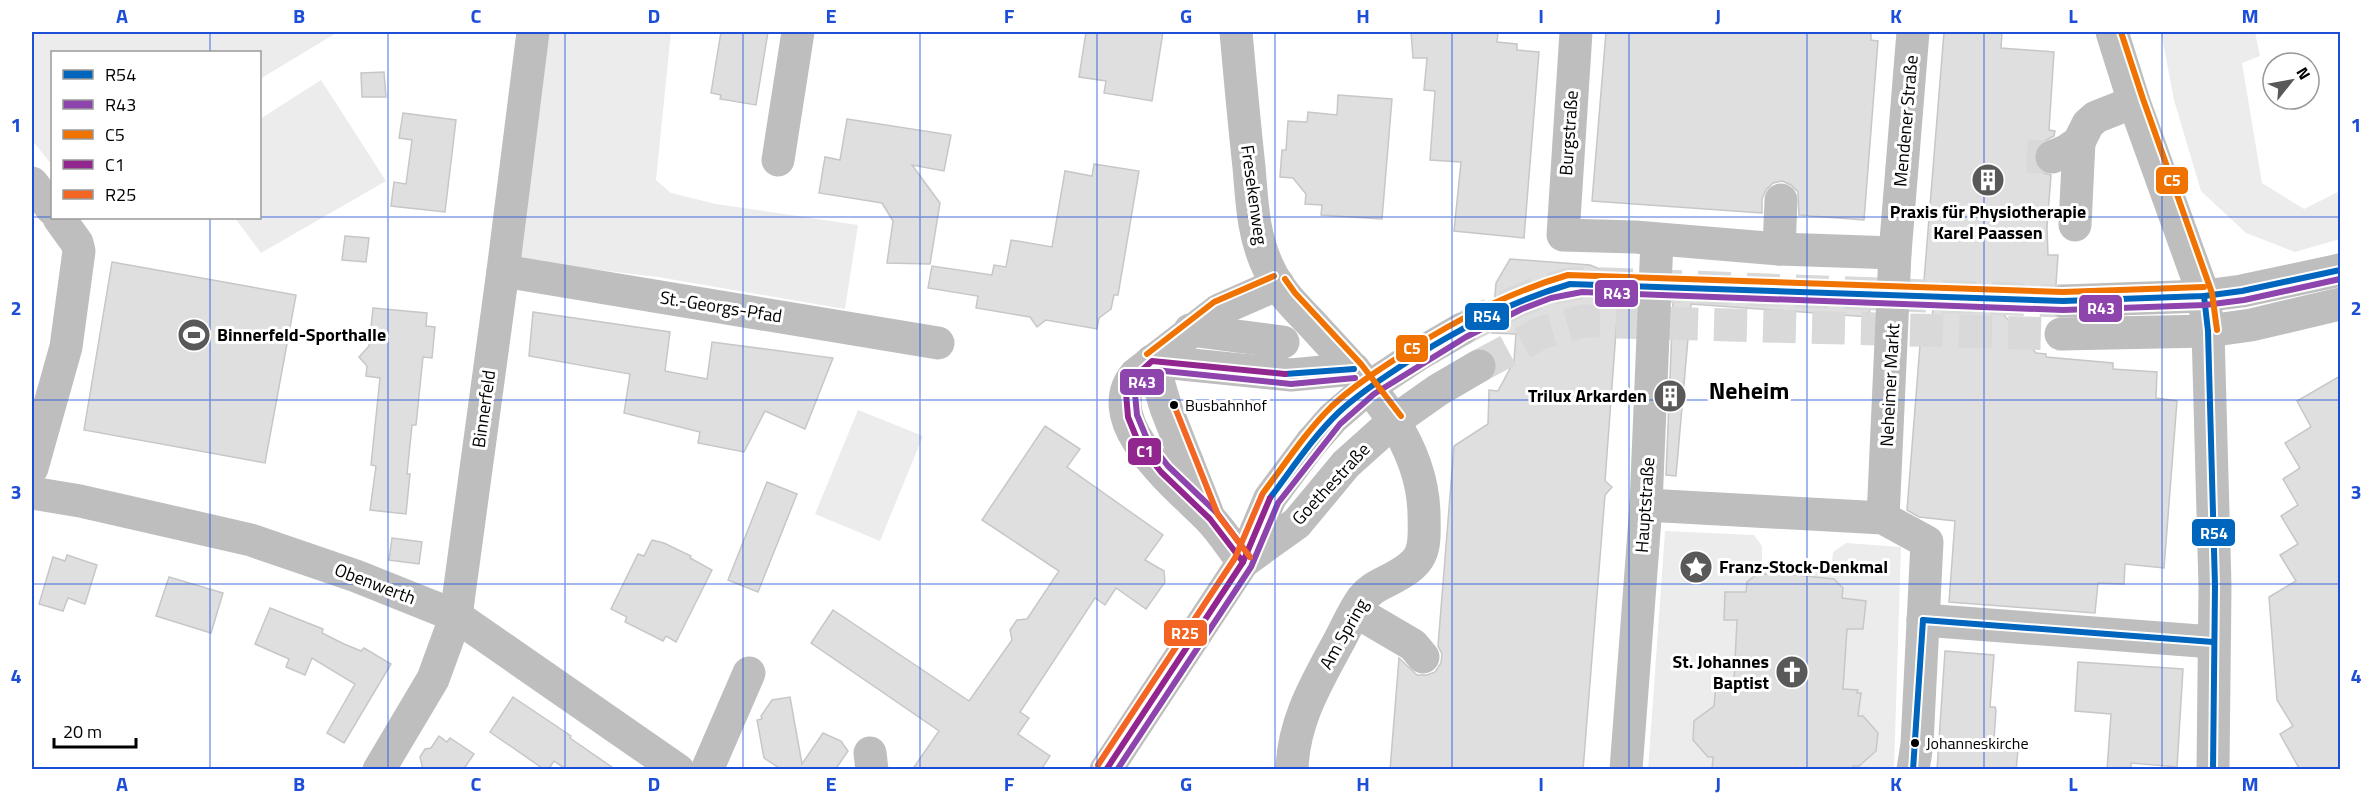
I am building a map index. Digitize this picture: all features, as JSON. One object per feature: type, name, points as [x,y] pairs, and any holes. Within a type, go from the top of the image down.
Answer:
[{"type":"street","name":"Binnerfeld","points":[[379,770],[434,679],[456,616],[533,32]]},
{"type":"street","points":[[778,160],[798,32]]},
{"type":"street","name":"Fresekenweg","points":[[1236,32],[1254,222],[1263,256],[1288,299],[1362,378],[1394,421]]},
{"type":"street","name":"Burgstraße","points":[[1576,32],[1563,235],[1657,240]]},
{"type":"street","name":"Mendener Straße","points":[[1898,210],[1913,32]]},
{"type":"street","points":[[2112,32],[2134,102],[2204,296],[2208,331],[2215,586],[2213,770]]},
{"type":"street","points":[[2075,225],[2065,149],[2096,117],[2134,102]]},
{"type":"street","points":[[32,183],[51,208]]},
{"type":"street","points":[[1779,249],[1781,200]]},
{"type":"street","name":"Neheimer Markt","points":[[1883,518],[1898,210]]},
{"type":"street","points":[[32,468],[66,347],[79,251],[77,243],[60,219]]},
{"type":"street","points":[[1657,240],[1779,249],[1895,253]]},
{"type":"street","name":"Hauptstraße","points":[[1626,770],[1646,505],[1657,240]]},
{"type":"street","points":[[2063,301],[2204,296],[2242,291],[2340,270]]},
{"type":"street","name":"St.-Georgs-Pfad","points":[[503,271],[938,343]]},
{"type":"street","points":[[1243,562],[1210,519],[1175,487],[1139,444],[1128,417],[1126,393],[1129,382],[1190,330],[1219,310],[1278,284]]},
{"type":"street","points":[[2061,334],[2208,331],[2251,325],[2340,304]]},
{"type":"street","name":"Goethestraße","points":[[1106,770],[1243,562],[1270,498],[1362,378],[1419,354],[1462,329]]},
{"type":"street","points":[[1190,330],[1283,342]]},
{"type":"street","points":[[1152,362],[1291,375],[1362,378]]},
{"type":"street","name":"Goethestraße","points":[[1243,562],[1297,523],[1346,464],[1394,421],[1438,390],[1479,366]]},
{"type":"street","name":"Am Spring","points":[[1292,770],[1293,746],[1300,719],[1314,686],[1355,611],[1372,589],[1413,567],[1422,547],[1424,510],[1419,477],[1409,450],[1394,421]]},
{"type":"street","name":"Obenwerth","points":[[32,493],[80,501],[251,540],[356,576],[456,616],[678,770]]},
{"type":"street","points":[[1646,505],[1883,518],[1926,542],[1917,744],[1913,770]]},
{"type":"street","points":[[1355,611],[1413,645],[1423,657]]},
{"type":"street","points":[[1923,620],[2213,642]]},
{"type":"street","points":[[706,770],[749,673]]},
{"type":"shaded area","points":[[32,32],[338,32],[261,78],[261,51],[51,51],[51,164],[32,140]]},
{"type":"shaded area","points":[[548,32],[671,32],[656,180],[671,193],[716,204],[858,225],[845,309],[658,277],[516,260]]},
{"type":"shaded area","points":[[2161,32],[2255,32],[2260,56],[2242,63],[2262,183],[2304,209],[2340,191],[2340,239],[2295,252],[2246,233],[2201,191],[2174,100]]},
{"type":"shaded area","points":[[321,80],[386,181],[261,253],[236,219],[261,219],[261,118]]},
{"type":"shaded area","points":[[858,410],[923,436],[880,541],[815,514]]},
{"type":"shaded area","points":[[1665,531],[1754,535],[1762,546],[1762,568],[1831,572],[1833,552],[1846,543],[1901,547],[1894,769],[1648,770]]},
{"type":"building","points":[[721,32],[768,32],[756,105],[720,99],[721,95],[711,93]]},
{"type":"building","points":[[1086,32],[1163,32],[1152,101],[1104,93],[1106,81],[1079,77]]},
{"type":"building","points":[[1411,32],[1498,32],[1497,42],[1517,44],[1517,50],[1539,52],[1524,238],[1454,231],[1461,162],[1430,160],[1435,91],[1424,90],[1427,58],[1413,58]]},
{"type":"building","points":[[1606,32],[1865,32],[1871,34],[1871,40],[1878,41],[1864,220],[1799,215],[1798,192],[1791,185],[1782,181],[1773,183],[1766,190],[1762,199],[1762,213],[1592,201]]},
{"type":"building","points":[[1944,32],[2002,32],[2001,48],[2054,52],[2049,130],[2055,131],[2054,136],[2037,145],[2033,155],[2040,172],[2051,175],[2047,227],[2048,255],[2058,255],[2056,284],[2046,293],[2044,302],[2049,313],[1999,309],[2036,353],[2046,354],[2046,357],[2113,363],[2113,369],[2157,372],[2156,398],[2177,401],[2164,568],[2125,564],[2124,584],[2098,583],[2095,613],[1949,602],[1955,521],[1919,517],[1907,510],[1920,345],[1930,345],[1934,294],[1923,293]]},
{"type":"building","points":[[384,72],[386,97],[362,97],[361,73]]},
{"type":"building","points":[[1338,95],[1392,99],[1382,219],[1321,215],[1322,205],[1305,204],[1306,194],[1293,178],[1280,177],[1282,150],[1286,150],[1288,121],[1307,122],[1308,112],[1337,115]]},
{"type":"building","points":[[403,113],[456,120],[445,212],[391,206],[394,182],[406,184],[412,140],[399,138]]},
{"type":"building","points":[[847,119],[951,135],[944,171],[912,165],[940,203],[930,264],[887,263],[893,221],[882,203],[819,193],[825,157],[840,160]]},
{"type":"building","points":[[1094,164],[1139,171],[1118,295],[1114,295],[1111,309],[1099,318],[1097,329],[1046,320],[1037,327],[1030,317],[976,308],[978,296],[928,288],[932,266],[992,275],[994,265],[1006,267],[1011,240],[1052,247],[1065,171],[1092,176]]},
{"type":"building","points":[[345,236],[369,238],[366,262],[342,260]]},
{"type":"building","points":[[1510,259],[1590,265],[1610,273],[1619,291],[1605,481],[1612,487],[1605,495],[1583,770],[1390,770],[1399,658],[1417,675],[1435,672],[1441,663],[1442,654],[1438,646],[1454,446],[1488,424],[1489,390],[1498,391],[1514,361],[1516,334],[1492,333],[1496,283]]},
{"type":"building","name":"Binnerfeld-Sporthalle","points":[[112,262],[296,295],[265,463],[84,430]]},
{"type":"building","name":"Trilux Arkarden","points":[[1674,279],[1871,293],[1869,317],[1691,304],[1676,476],[1666,475]]},
{"type":"building","points":[[373,308],[427,313],[426,326],[435,327],[432,358],[423,357],[416,425],[412,425],[406,514],[370,510],[376,466],[371,465],[380,378],[366,376],[367,366],[359,357],[369,346]]},
{"type":"building","points":[[533,312],[670,332],[665,371],[707,379],[712,342],[833,358],[805,429],[765,411],[744,452],[698,443],[700,432],[624,413],[630,374],[529,356]]},
{"type":"building","points":[[2340,376],[2340,770],[2300,770],[2280,734],[2293,726],[2277,700],[2269,597],[2296,581],[2280,555],[2298,544],[2281,516],[2298,505],[2283,479],[2300,468],[2285,443],[2311,427],[2297,401]]},
{"type":"building","points":[[1045,426],[1080,449],[1067,467],[1163,535],[1145,560],[1164,571],[1165,582],[1146,609],[1116,588],[1105,605],[1095,598],[1020,712],[1029,718],[1018,734],[1050,756],[1041,770],[912,770],[939,731],[811,643],[833,610],[969,701],[1012,640],[1010,630],[1017,620],[1027,619],[1059,571],[982,520]]},
{"type":"building","points":[[767,482],[797,494],[758,592],[728,580]]},
{"type":"building","points":[[392,538],[422,542],[419,564],[389,560]]},
{"type":"building","points":[[652,540],[691,556],[690,558],[712,570],[676,642],[666,636],[663,641],[625,622],[627,617],[611,609],[638,554],[644,556]]},
{"type":"building","points":[[67,555],[97,565],[85,604],[68,598],[63,611],[39,604],[53,557],[65,561]]},
{"type":"building","name":"St. Johannes Baptist","points":[[1778,573],[1834,579],[1843,588],[1842,598],[1866,601],[1863,629],[1847,629],[1843,689],[1858,690],[1857,693],[1861,693],[1858,716],[1863,716],[1878,733],[1876,751],[1859,766],[1853,766],[1853,770],[1712,770],[1713,757],[1708,757],[1693,740],[1694,721],[1714,706],[1716,684],[1719,684],[1719,681],[1734,681],[1737,620],[1724,620],[1725,592],[1746,592],[1747,582],[1756,575]]},
{"type":"building","points":[[169,577],[223,593],[211,633],[156,616]]},
{"type":"building","points":[[270,608],[323,629],[322,633],[361,651],[364,648],[391,664],[344,743],[327,733],[355,684],[312,658],[305,675],[286,667],[289,659],[255,644]]},
{"type":"building","points":[[1945,651],[1994,655],[1990,707],[1995,707],[1996,710],[1994,740],[2019,741],[2016,770],[1937,770]]},
{"type":"building","points":[[2078,662],[2183,669],[2177,767],[2131,763],[2131,770],[2107,770],[2111,714],[2075,711]]},
{"type":"building","points":[[513,697],[616,770],[567,770],[554,761],[548,770],[545,770],[490,732]]},
{"type":"building","points":[[790,697],[802,764],[823,733],[841,741],[848,751],[835,770],[782,770],[764,758],[757,720],[762,719],[761,716],[772,700]]},
{"type":"building","points":[[439,736],[447,742],[450,738],[474,754],[463,770],[423,770],[420,757],[425,749],[431,748]]},
{"type":"tunnel","points":[[2027,156],[2052,157]]},
{"type":"tunnel","points":[[1462,329],[1534,294],[1581,283],[2063,301]]},
{"type":"tunnel","points":[[1479,366],[1541,333],[1583,321],[2061,334]]},
{"type":"transit line","name":"C5","points":[[2121,32],[2212,293],[2217,330]]},
{"type":"transit line","name":"R54","points":[[1270,498],[1320,432],[1346,405],[1369,388],[1462,329],[1525,299],[1570,284],[2063,301],[2204,296],[2242,291],[2340,270]]},
{"type":"transit line","name":"C5","points":[[1263,493],[1322,417],[1363,381],[1417,345],[1479,310],[1545,282],[1568,275],[2063,292],[2204,287]]},
{"type":"transit line","name":"C5","points":[[1147,354],[1214,302],[1274,276]]},
{"type":"transit line","name":"C5","points":[[1285,279],[1295,293],[1361,364],[1401,416]]},
{"type":"transit line","name":"R43","points":[[1117,770],[1251,567],[1278,503],[1340,424],[1374,394],[1466,337],[1522,309],[1551,298],[1582,292],[2063,310],[2205,305],[2244,300],[2340,279]]},
{"type":"transit line","name":"R54","points":[[2204,296],[2208,331],[2215,586],[2213,770]]},
{"type":"transit line","name":"C1","points":[[1243,562],[1210,519],[1161,472],[1139,444],[1128,417],[1126,393],[1129,382],[1152,361],[1285,374]]},
{"type":"transit line","name":"R54","points":[[1285,374],[1354,369]]},
{"type":"transit line","name":"R43","points":[[1250,557],[1217,513],[1168,466],[1147,439],[1137,415],[1135,394],[1137,387],[1155,370],[1291,384],[1355,378]]},
{"type":"transit line","name":"R25","points":[[1174,405],[1218,515],[1250,557]]},
{"type":"transit line","name":"R25","points":[[1098,765],[1235,558],[1262,495]]},
{"type":"transit line","name":"C1","points":[[1106,770],[1243,562],[1270,498]]},
{"type":"transit line","name":"R54","points":[[1923,620],[2213,642]]},
{"type":"transit line","name":"R54","points":[[1913,770],[1923,620]]},
{"type":"place","name":"Praxis für Physiotherapie Karel Paassen","points":[[1988,180]]},
{"type":"place","name":"Binnerfeld-Sporthalle","points":[[194,335]]},
{"type":"place","name":"Trilux Arkarden","points":[[1670,396]]},
{"type":"place","name":"Busbahnhof","points":[[1174,405]]},
{"type":"place","name":"Franz-Stock-Denkmal","points":[[1696,567]]},
{"type":"place","name":"St. Johannes Baptist","points":[[1792,672]]},
{"type":"place","name":"Johanneskirche","points":[[1915,743]]},
{"type":"district","name":"Neheim","points":[[1749,391]]}]
